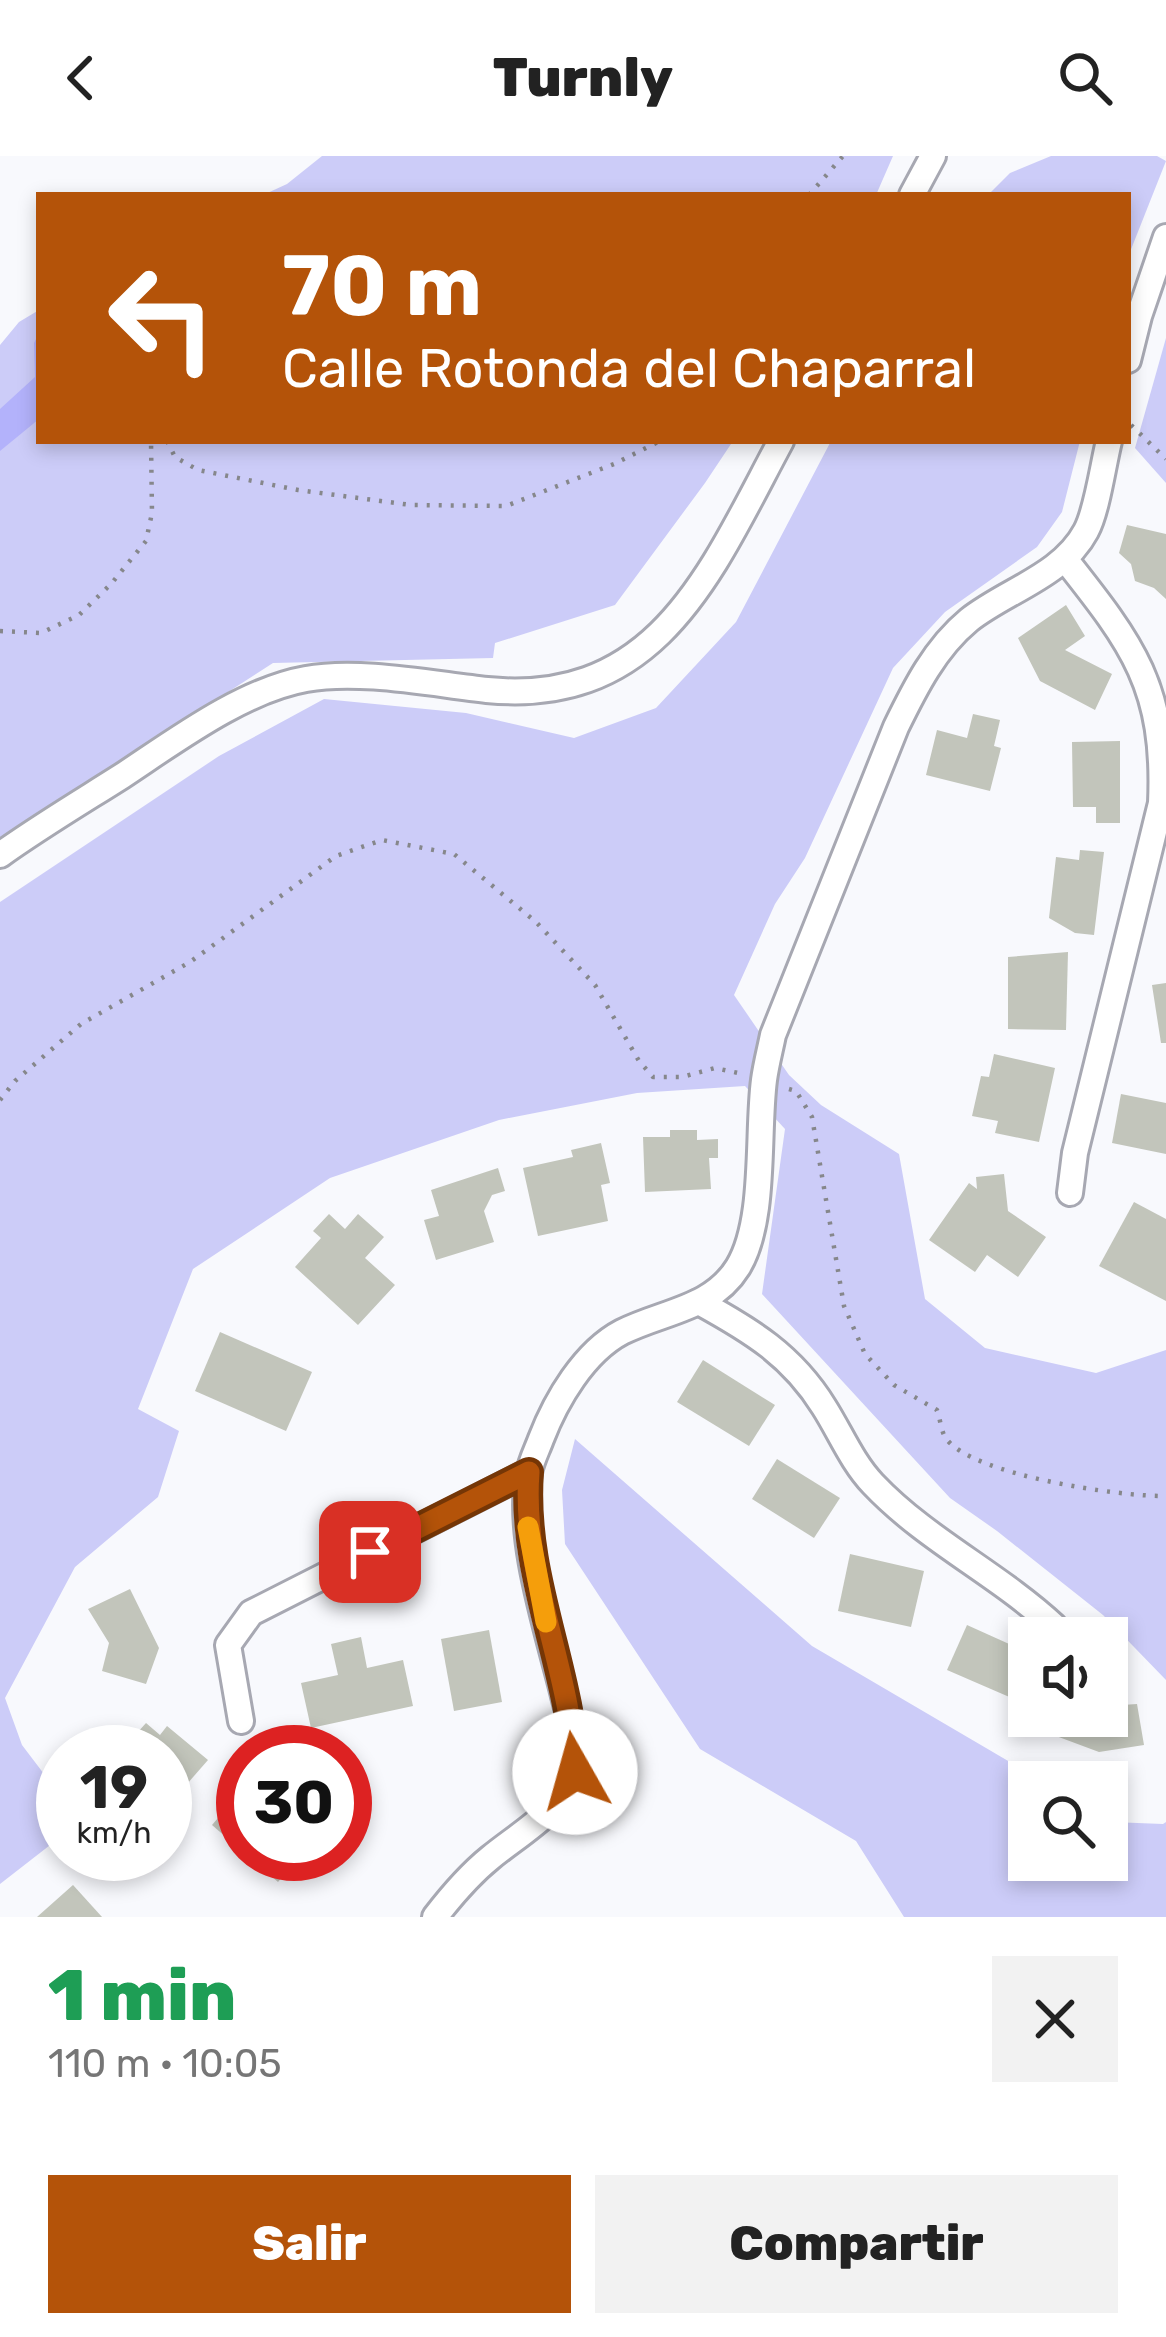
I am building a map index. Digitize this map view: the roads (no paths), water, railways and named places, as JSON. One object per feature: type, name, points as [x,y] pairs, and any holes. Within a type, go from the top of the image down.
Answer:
[{"type":"street","points":[[914,192],[933,156]]},
{"type":"street","points":[[1131,348],[1166,237]]},
{"type":"street","points":[[0,856],[236,706],[304,679],[342,675],[528,692],[584,682],[614,670],[670,624],[694,593],[779,444]]},
{"type":"street","points":[[435,1917],[458,1886],[561,1799],[575,1772],[574,1738],[541,1603],[526,1506],[529,1472],[544,1431],[589,1358],[618,1334],[721,1290],[740,1264],[755,1212],[764,1079],[772,1035],[896,727],[939,652],[969,620],[1065,559],[1088,529],[1107,444]]},
{"type":"street","points":[[1065,559],[1124,634],[1144,670],[1159,715],[1164,760],[1156,824],[1075,1153],[1070,1193]]},
{"type":"street","points":[[698,1302],[754,1332],[788,1361],[823,1404],[870,1481],[907,1516],[1044,1617]]},
{"type":"street","points":[[241,1721],[228,1645],[251,1612],[529,1472]]},
{"type":"water","points":[[36,339],[36,421],[0,451],[0,409],[35,377]]}]
